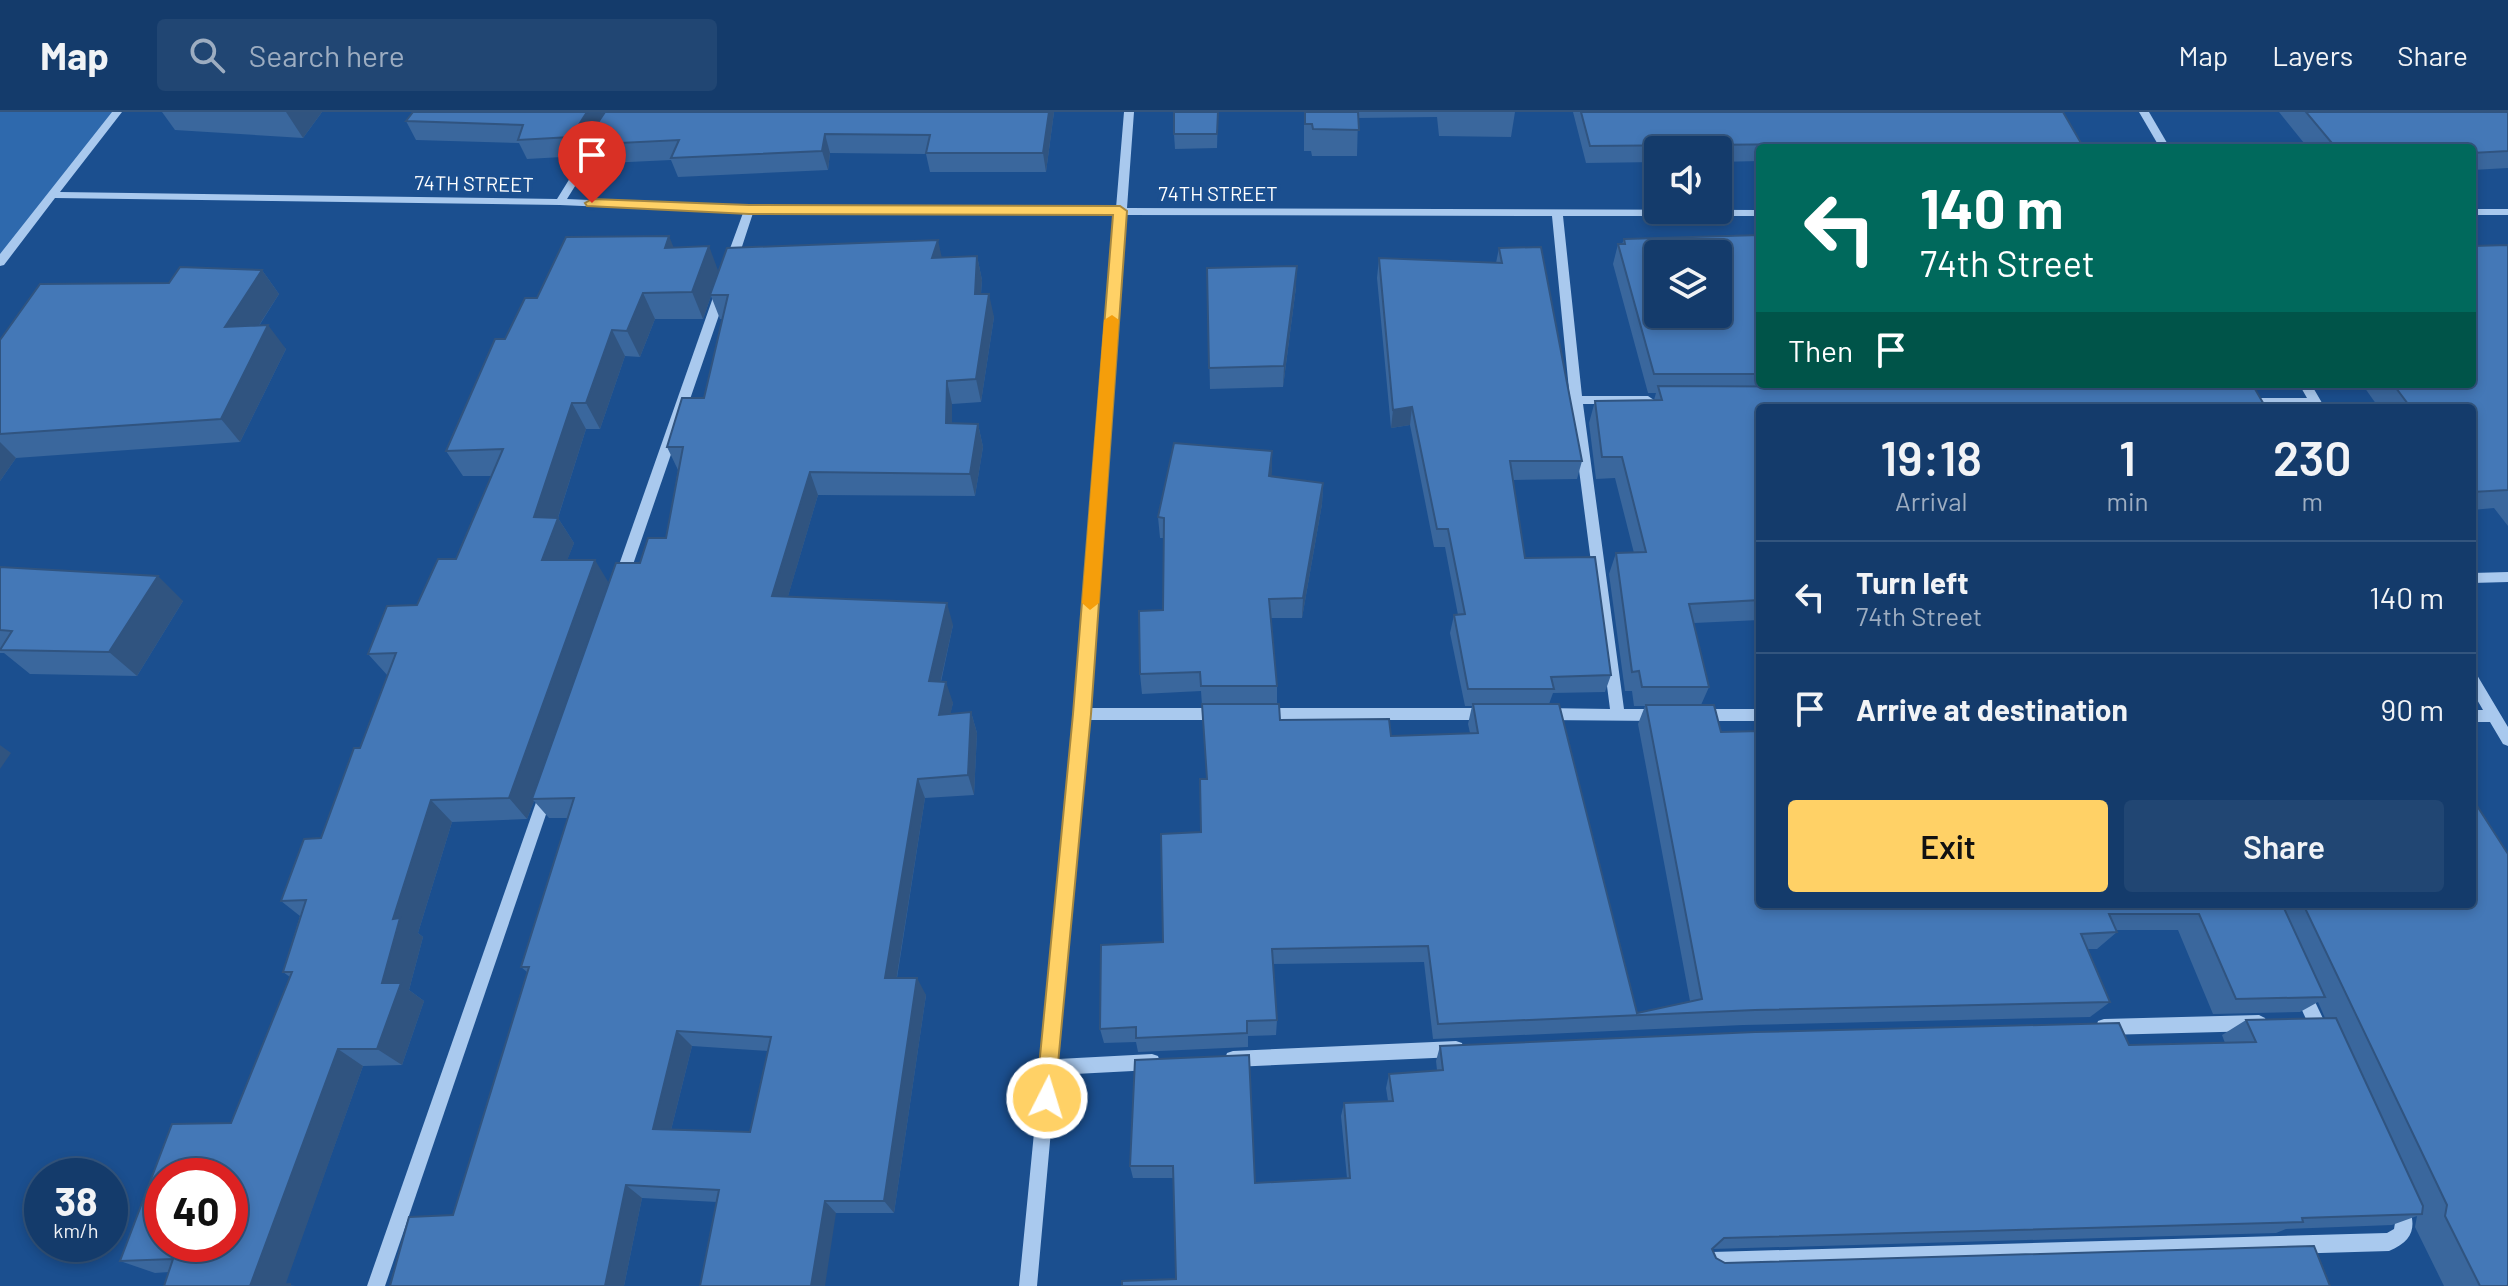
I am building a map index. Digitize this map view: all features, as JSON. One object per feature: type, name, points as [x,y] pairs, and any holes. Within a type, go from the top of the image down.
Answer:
[{"type":"street","points":[[0,262],[117,112]]},
{"type":"street","points":[[560,202],[616,112]]},
{"type":"street","points":[[1028,1286],[1082,714],[1129,112]]},
{"type":"street","points":[[2144,112],[2163,144]]},
{"type":"street","name":"74TH STREET","points":[[52,195],[560,202],[749,210],[1756,213]]},
{"type":"street","points":[[614,598],[749,210]]},
{"type":"street","points":[[2476,212],[2508,212]]},
{"type":"street","points":[[1557,213],[1576,400],[1618,714]]},
{"type":"street","points":[[1576,400],[1655,400]]},
{"type":"street","points":[[2237,402],[2291,404]]},
{"type":"street","points":[[2476,578],[2508,577]]},
{"type":"street","points":[[2476,686],[2508,740]]},
{"type":"street","points":[[1082,714],[1508,714]]},
{"type":"street","points":[[1524,714],[1756,715]]},
{"type":"street","points":[[2476,716],[2494,716]]},
{"type":"street","points":[[376,1286],[552,778]]},
{"type":"street","points":[[2292,969],[2300,1022],[2329,1050]]},
{"type":"street","points":[[2093,1027],[2300,1022]]},
{"type":"street","points":[[1223,1059],[1475,1048]]},
{"type":"street","points":[[1050,1067],[1176,1061]]},
{"type":"street","points":[[1712,1261],[2389,1242],[2402,1234],[2405,1217],[2393,1189]]},
{"type":"shaded area","points":[[0,112],[119,112],[0,266]]},
{"type":"building","points":[[413,112],[587,112],[571,137],[518,140],[523,125],[406,121]]},
{"type":"building","points":[[605,112],[1049,112],[1043,153],[926,153],[930,135],[825,134],[822,151],[671,158],[679,140],[600,144],[603,135],[589,136]]},
{"type":"building","points":[[1174,112],[1218,112],[1217,134],[1174,134]]},
{"type":"building","points":[[1305,112],[1358,112],[1359,130],[1313,129],[1312,124],[1305,124]]},
{"type":"building","points":[[1581,112],[2063,112],[2081,143],[1732,145],[1732,136],[1644,136],[1644,145],[1590,146]]},
{"type":"building","points":[[2306,112],[2508,112],[2508,151],[2476,153],[2476,144],[2333,144]]},
{"type":"building","points":[[1756,235],[1756,374],[1654,374],[1618,244],[1625,244],[1624,239]]},
{"type":"building","points":[[669,236],[665,248],[709,246],[692,292],[643,293],[627,331],[612,330],[586,403],[572,403],[534,517],[558,518],[542,560],[595,560],[509,798],[431,800],[393,919],[400,918],[382,983],[401,983],[377,1049],[338,1049],[250,1286],[164,1286],[172,1262],[248,1262],[248,1158],[159,1158],[172,1124],[231,1123],[292,972],[283,972],[306,900],[281,901],[304,839],[321,838],[354,748],[360,748],[396,653],[368,654],[387,606],[417,605],[438,559],[456,559],[503,449],[446,451],[495,339],[505,339],[525,298],[537,298],[566,237]]},
{"type":"building","points":[[938,240],[932,258],[977,256],[975,294],[989,294],[976,379],[947,381],[946,423],[978,424],[970,474],[810,472],[772,596],[947,603],[929,681],[946,682],[939,715],[971,712],[968,775],[918,779],[885,978],[917,978],[884,1201],[825,1201],[811,1286],[700,1286],[719,1190],[626,1185],[605,1286],[390,1286],[409,1217],[453,1215],[529,967],[521,967],[574,798],[532,799],[616,563],[640,563],[648,538],[666,538],[683,447],[667,447],[682,398],[704,398],[728,295],[710,295],[727,248]],"holes":[[[677,1031],[771,1037],[750,1132],[653,1129]]]},
{"type":"building","points":[[2508,245],[2508,490],[2476,492],[2476,404],[2408,404],[2396,388],[2476,388],[2476,246]]},
{"type":"building","points":[[1541,247],[1582,461],[1510,461],[1525,558],[1595,557],[1611,675],[1551,677],[1554,689],[1468,689],[1454,615],[1465,614],[1448,529],[1437,529],[1412,407],[1393,410],[1379,258],[1502,263],[1499,248]]},
{"type":"building","points":[[1297,266],[1284,366],[1209,368],[1207,268]]},
{"type":"building","points":[[180,267],[262,270],[225,327],[268,325],[221,419],[0,434],[0,340],[40,284],[169,283]]},
{"type":"building","points":[[1658,386],[2255,389],[2264,404],[1756,404],[1756,600],[1689,604],[1709,687],[1642,687],[1639,671],[1632,672],[1616,553],[1646,552],[1622,457],[1602,457],[1595,401],[1662,400]]},
{"type":"building","points":[[1174,443],[1272,451],[1269,476],[1323,483],[1303,598],[1269,599],[1277,686],[1201,686],[1200,672],[1140,674],[1139,611],[1163,610],[1164,518],[1158,517]]},
{"type":"building","points":[[0,567],[158,576],[109,652],[0,650],[12,631],[0,630]]},
{"type":"building","points":[[1202,704],[1279,704],[1280,720],[1389,719],[1391,736],[1478,733],[1473,704],[1559,704],[1637,1013],[1702,999],[1646,705],[1714,705],[1721,732],[1756,731],[1756,908],[2284,908],[2325,997],[2236,999],[2199,914],[2109,914],[2117,932],[2081,934],[2110,1002],[1755,1010],[1438,1024],[1428,946],[1272,949],[1277,1020],[1247,1021],[1247,1033],[1136,1038],[1136,1027],[1100,1029],[1101,945],[1163,942],[1161,834],[1201,832],[1200,779],[1207,779]]},
{"type":"building","points":[[2476,804],[2508,854],[2508,1286],[2480,1286],[2445,1216],[2447,1205],[2305,908],[2476,908]]},
{"type":"building","points":[[2336,1018],[2423,1206],[2422,1214],[2302,1218],[2303,1222],[1724,1238],[1712,1249],[1716,1258],[1725,1263],[2314,1246],[2330,1286],[1122,1286],[1122,1281],[1176,1279],[1173,1166],[1130,1166],[1135,1060],[1249,1055],[1255,1183],[1350,1178],[1344,1103],[1393,1101],[1389,1074],[1443,1070],[1440,1046],[1755,1032],[2119,1023],[2129,1045],[2256,1042],[2246,1020]]},
{"type":"building","points":[[144,1198],[144,1260],[128,1261],[128,1240]]},
{"type":"slow traffic","points":[[1090,603],[1112,320]]},
{"type":"route","points":[[592,203],[749,210],[1120,211],[1082,714],[1047,1098]]}]
